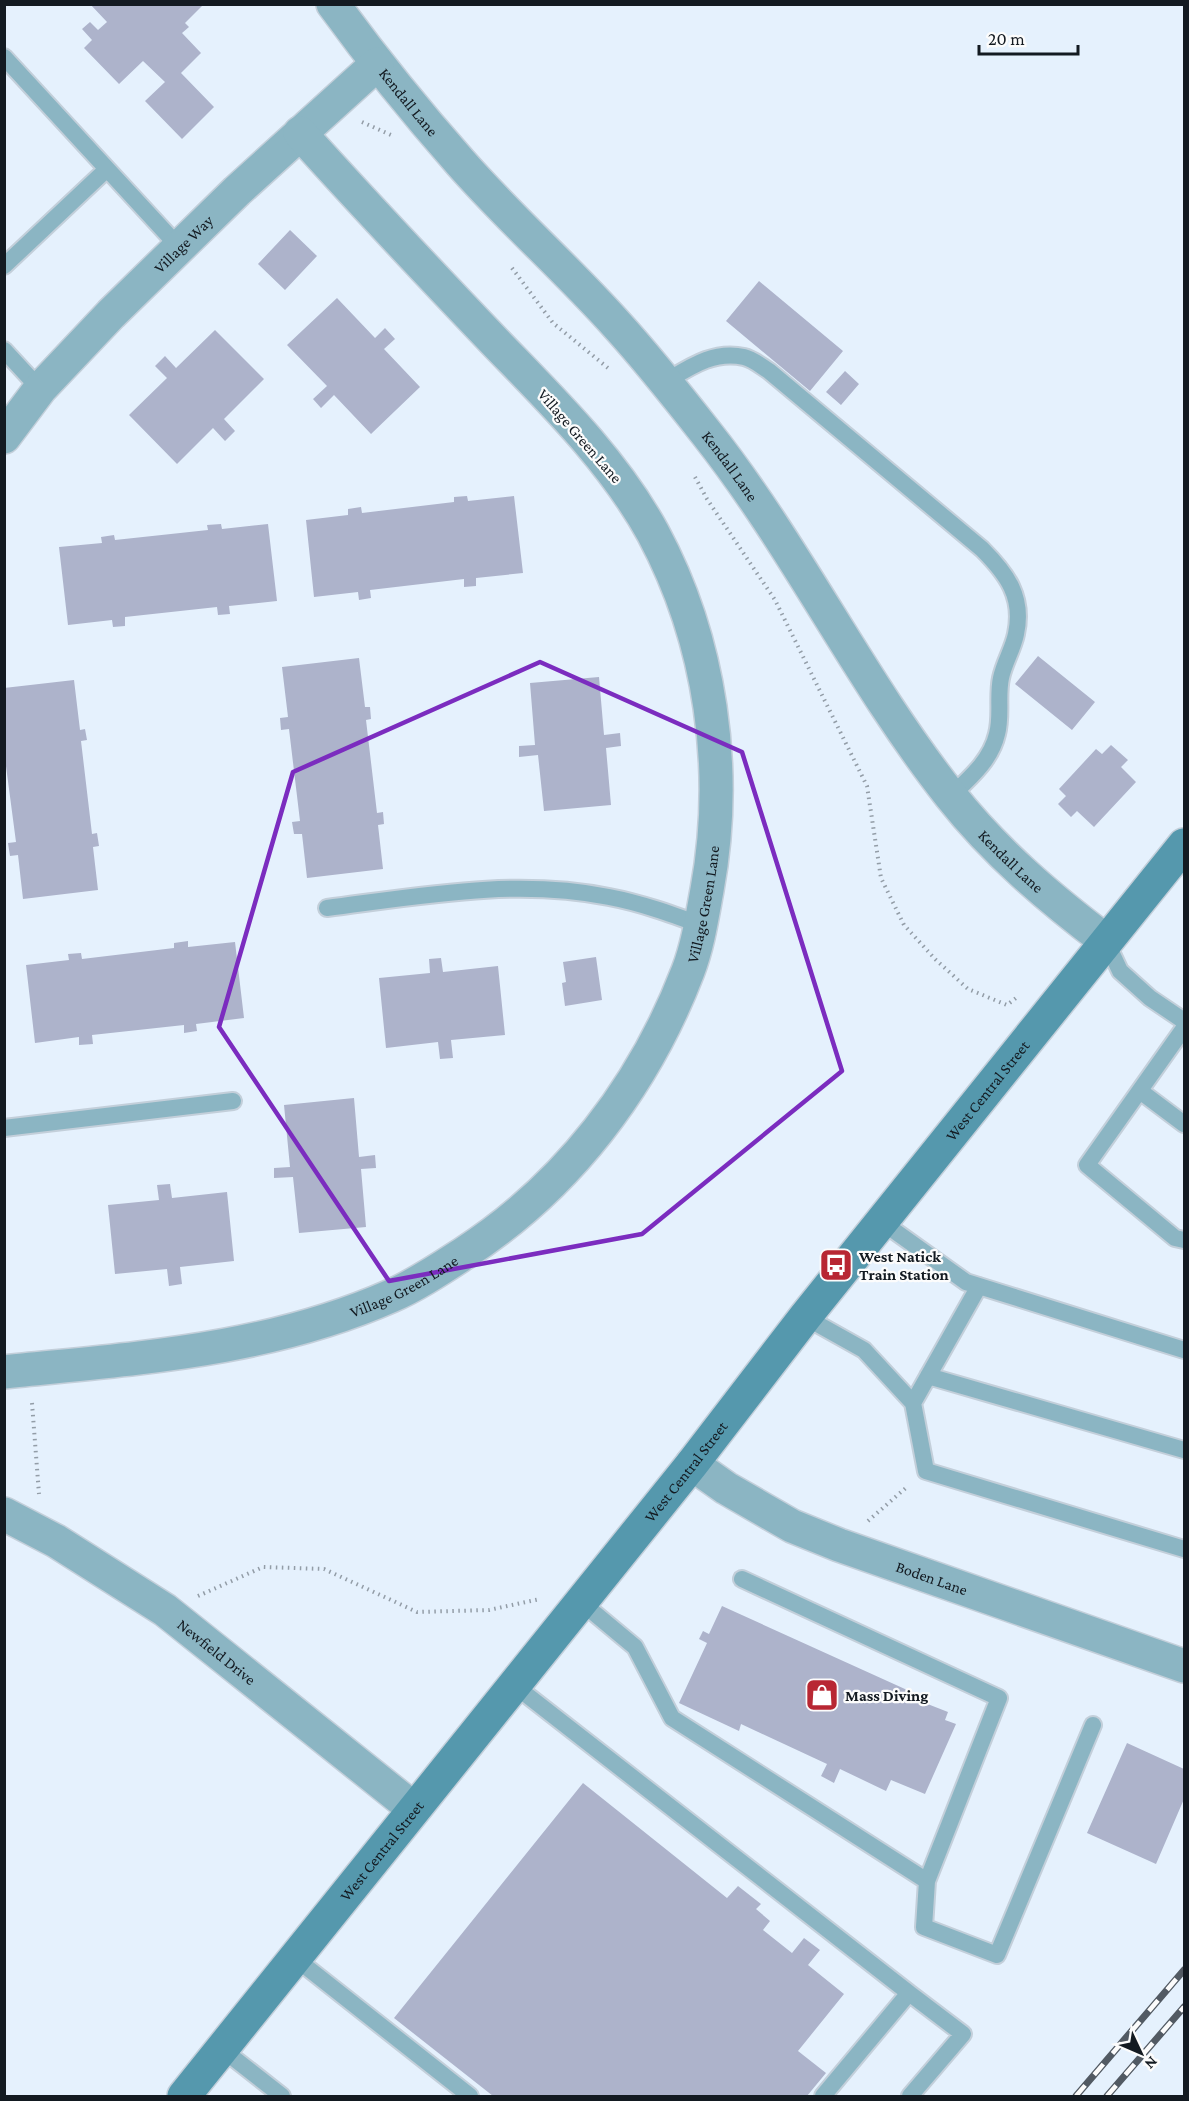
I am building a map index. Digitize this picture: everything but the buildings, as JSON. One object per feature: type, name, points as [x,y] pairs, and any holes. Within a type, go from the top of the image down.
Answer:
[{"type":"main road","name":"West Central Street","points":[[184,2097],[693,1464],[805,1317],[1185,845]]},
{"type":"street","name":"Kendall Lane","points":[[333,4],[377,64],[461,164],[618,326],[748,488],[890,711],[951,796],[1014,866],[1054,902],[1106,941]]},
{"type":"street","name":"Village Way","points":[[4,437],[40,389],[111,314],[300,133],[377,64]]},
{"type":"street","name":"Village Green Lane","points":[[17,1371],[194,1352],[296,1330],[348,1314],[397,1293],[486,1239],[554,1181],[590,1142],[621,1101],[647,1058],[668,1016],[689,968],[701,925],[715,832],[717,786],[715,738],[708,694],[686,609],[653,533],[628,491],[566,416],[374,216],[300,133]]},
{"type":"street","name":"Boden Lane","points":[[693,1464],[726,1488],[792,1526],[856,1551],[1185,1666]]},
{"type":"street","name":"Newfield Drive","points":[[4,1514],[42,1533],[165,1610],[414,1809]]},
{"type":"lane","points":[[4,57],[179,247]]},
{"type":"lane","points":[[4,266],[107,169]]},
{"type":"lane","points":[[4,350],[40,389]]},
{"type":"lane","points":[[665,382],[694,365],[720,355],[745,357],[769,371],[982,549],[1001,568],[1013,589],[1019,612],[1016,635],[1001,678],[998,733],[989,754],[973,775],[951,796]]},
{"type":"lane","points":[[327,908],[457,891],[511,888],[608,896],[701,925]]},
{"type":"lane","points":[[1106,941],[1120,971],[1150,998],[1185,1021]]},
{"type":"lane","points":[[1185,1028],[1087,1165],[1175,1238],[1185,1240]]},
{"type":"lane","points":[[1140,1091],[1185,1124]]},
{"type":"lane","points":[[4,1128],[233,1101]]},
{"type":"lane","points":[[882,1222],[966,1282],[1185,1350]]},
{"type":"lane","points":[[913,1402],[979,1286]]},
{"type":"lane","points":[[805,1317],[864,1350],[913,1402],[926,1471],[1185,1549]]},
{"type":"lane","points":[[928,1376],[1185,1450]]},
{"type":"lane","points":[[742,1580],[999,1698],[927,1881],[924,1927],[997,1955],[1093,1725]]},
{"type":"lane","points":[[588,1594],[635,1647],[672,1718],[927,1881]]},
{"type":"lane","points":[[514,1685],[963,2034],[910,2097]]},
{"type":"lane","points":[[295,1958],[470,2097]]},
{"type":"lane","points":[[823,2097],[909,1993]]},
{"type":"lane","points":[[222,2049],[282,2097]]},
{"type":"path","points":[[332,103],[339,111],[394,136]]},
{"type":"path","points":[[506,260],[554,323],[613,372]]},
{"type":"path","points":[[692,472],[707,499],[775,600],[867,786],[881,878],[904,924],[936,960],[968,989],[1007,1005],[1021,994]]},
{"type":"path","points":[[17,1371],[42,1533]]},
{"type":"path","points":[[856,1551],[864,1524],[926,1471]]},
{"type":"path","points":[[165,1610],[263,1567],[324,1569],[417,1611],[489,1610],[588,1594]]},
{"type":"highlighted area","points":[[540,662],[742,752],[842,1071],[642,1234],[389,1281],[219,1027],[293,772]]},
{"type":"railway","points":[[1076,2096],[1184,1970]]},
{"type":"railway","points":[[1107,2096],[1184,2007]]},
{"type":"place","name":"West Natick Train Station","points":[[836,1265]]},
{"type":"place","name":"Mass Diving","points":[[822,1695]]}]
